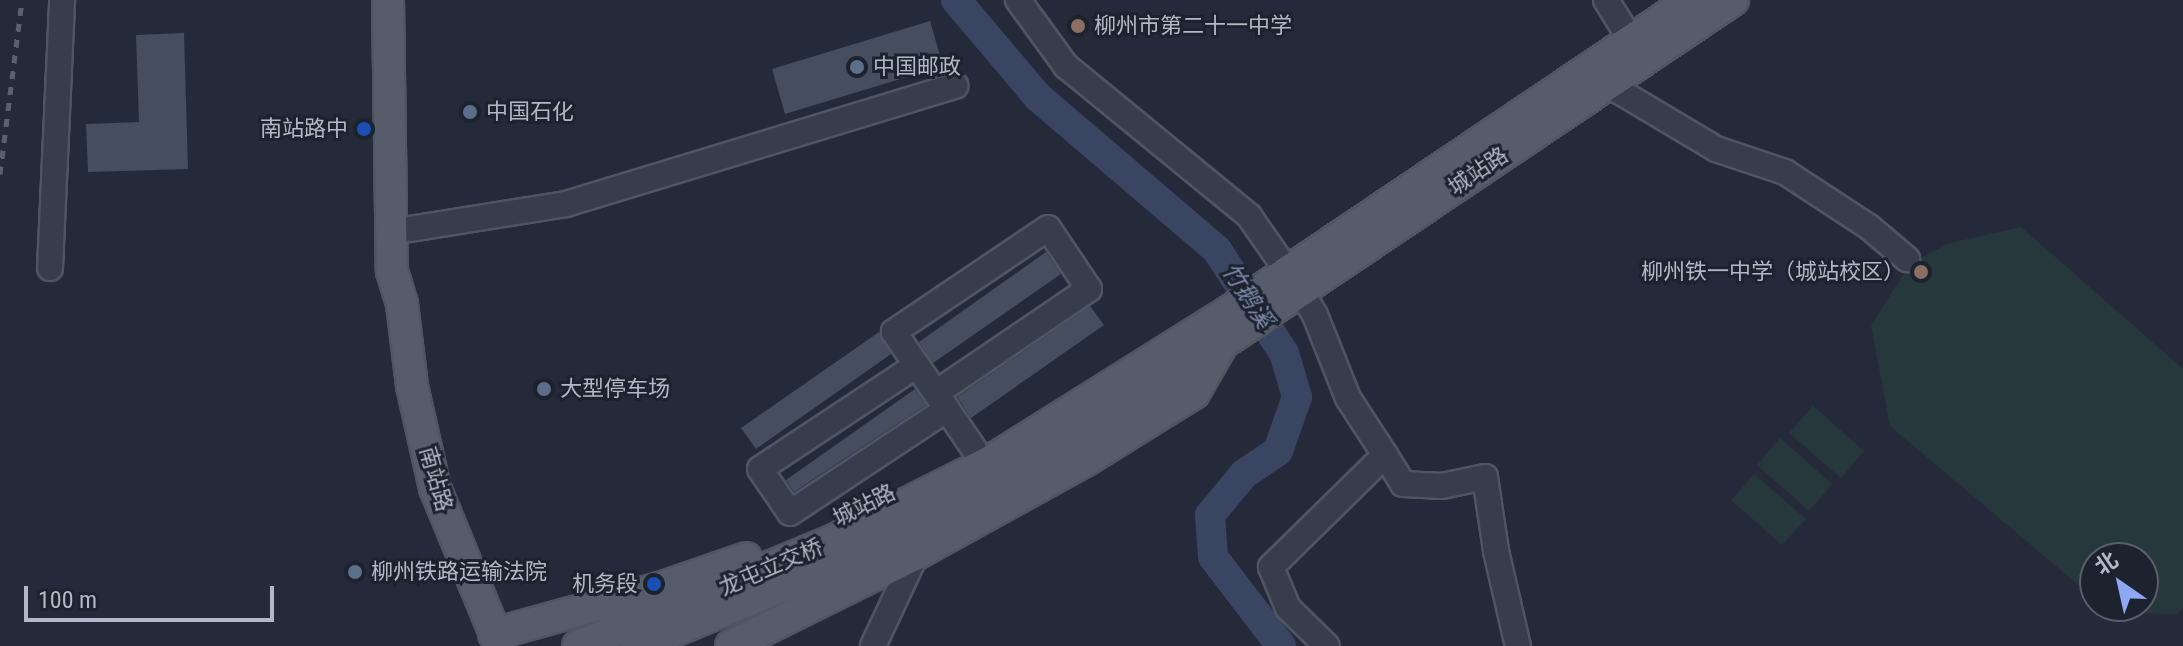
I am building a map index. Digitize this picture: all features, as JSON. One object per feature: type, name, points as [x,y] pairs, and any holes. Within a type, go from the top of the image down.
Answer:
[{"type":"main road","name":"南站路","points":[[388,0],[392,271],[402,304],[412,386],[435,488],[497,640]]},
{"type":"main road","name":"南站路","points":[[402,304],[410,272],[407,0]]},
{"type":"main road","name":"城站路","points":[[1600,75],[1631,40],[1691,0]]},
{"type":"main road","name":"城站路","points":[[1134,386],[1600,75],[1733,0]]},
{"type":"main road","name":"城站路","points":[[497,640],[751,556],[883,496],[974,449],[1138,350],[1222,330]]},
{"type":"main road","name":"城站路","points":[[731,646],[916,554],[1088,459],[1194,393],[1222,330]]},
{"type":"main road","name":"龙屯立交桥","points":[[578,646],[832,541],[1134,386]]},
{"type":"main road","name":"龙屯立交桥","points":[[637,646],[840,563],[997,483],[1134,386]]},
{"type":"street","points":[[50,268],[62,0]]},
{"type":"street","points":[[1018,0],[1066,66],[1249,216],[1288,285],[1315,315],[1348,398],[1403,484],[1442,486],[1485,477],[1496,551],[1518,646]]},
{"type":"street","points":[[1606,0],[1631,40]]},
{"type":"street","points":[[1600,75],[1716,149],[1785,172],[1869,227],[1907,259]]},
{"type":"street","points":[[410,229],[566,204],[955,86]]},
{"type":"street","points":[[917,365],[760,469],[790,513],[941,401],[1089,289],[1048,228],[894,332],[917,365],[941,401],[974,449]]},
{"type":"street","points":[[1327,646],[1288,608],[1271,567],[1385,455]]},
{"type":"street","points":[[873,646],[916,554]]},
{"type":"shaded area","points":[[2021,227],[2183,369],[2183,608],[2177,614],[2159,614],[2159,542],[2079,542],[2079,585],[1890,426],[1871,325],[1911,263],[1950,243]]},
{"type":"shaded area","points":[[1813,406],[1864,451],[1841,478],[1789,433]]},
{"type":"shaded area","points":[[1780,438],[1832,484],[1809,511],[1757,465]]},
{"type":"shaded area","points":[[1754,474],[1806,519],[1782,545],[1731,500]]},
{"type":"building","points":[[930,21],[943,66],[785,114],[772,69]]},
{"type":"building","points":[[184,33],[188,169],[88,172],[86,124],[139,122],[136,35]]},
{"type":"building","points":[[1046,252],[1061,274],[933,363],[919,342]]},
{"type":"building","points":[[1090,306],[1104,325],[971,418],[957,397]]},
{"type":"building","points":[[879,332],[891,354],[756,449],[741,428]]},
{"type":"building","points":[[915,389],[926,405],[794,492],[786,480]]},
{"type":"waterway","name":"竹鹅溪","points":[[956,0],[1038,97],[1217,250],[1284,353],[1297,397],[1278,451],[1244,474],[1210,515],[1213,557],[1281,646]]},
{"type":"railway","points":[[0,174],[22,0]]},
{"type":"place","name":"柳州市第二十一中学","points":[[1078,26]]},
{"type":"place","name":"中国邮政","points":[[857,67]]},
{"type":"place","name":"中国石化","points":[[470,112]]},
{"type":"place","name":"南站路中","points":[[364,129]]},
{"type":"place","name":"柳州铁一中学（城站校区）","points":[[1921,272]]},
{"type":"place","name":"大型停车场","points":[[544,389]]},
{"type":"place","name":"柳州铁路运输法院","points":[[355,572]]},
{"type":"place","name":"机务段","points":[[654,584]]}]
